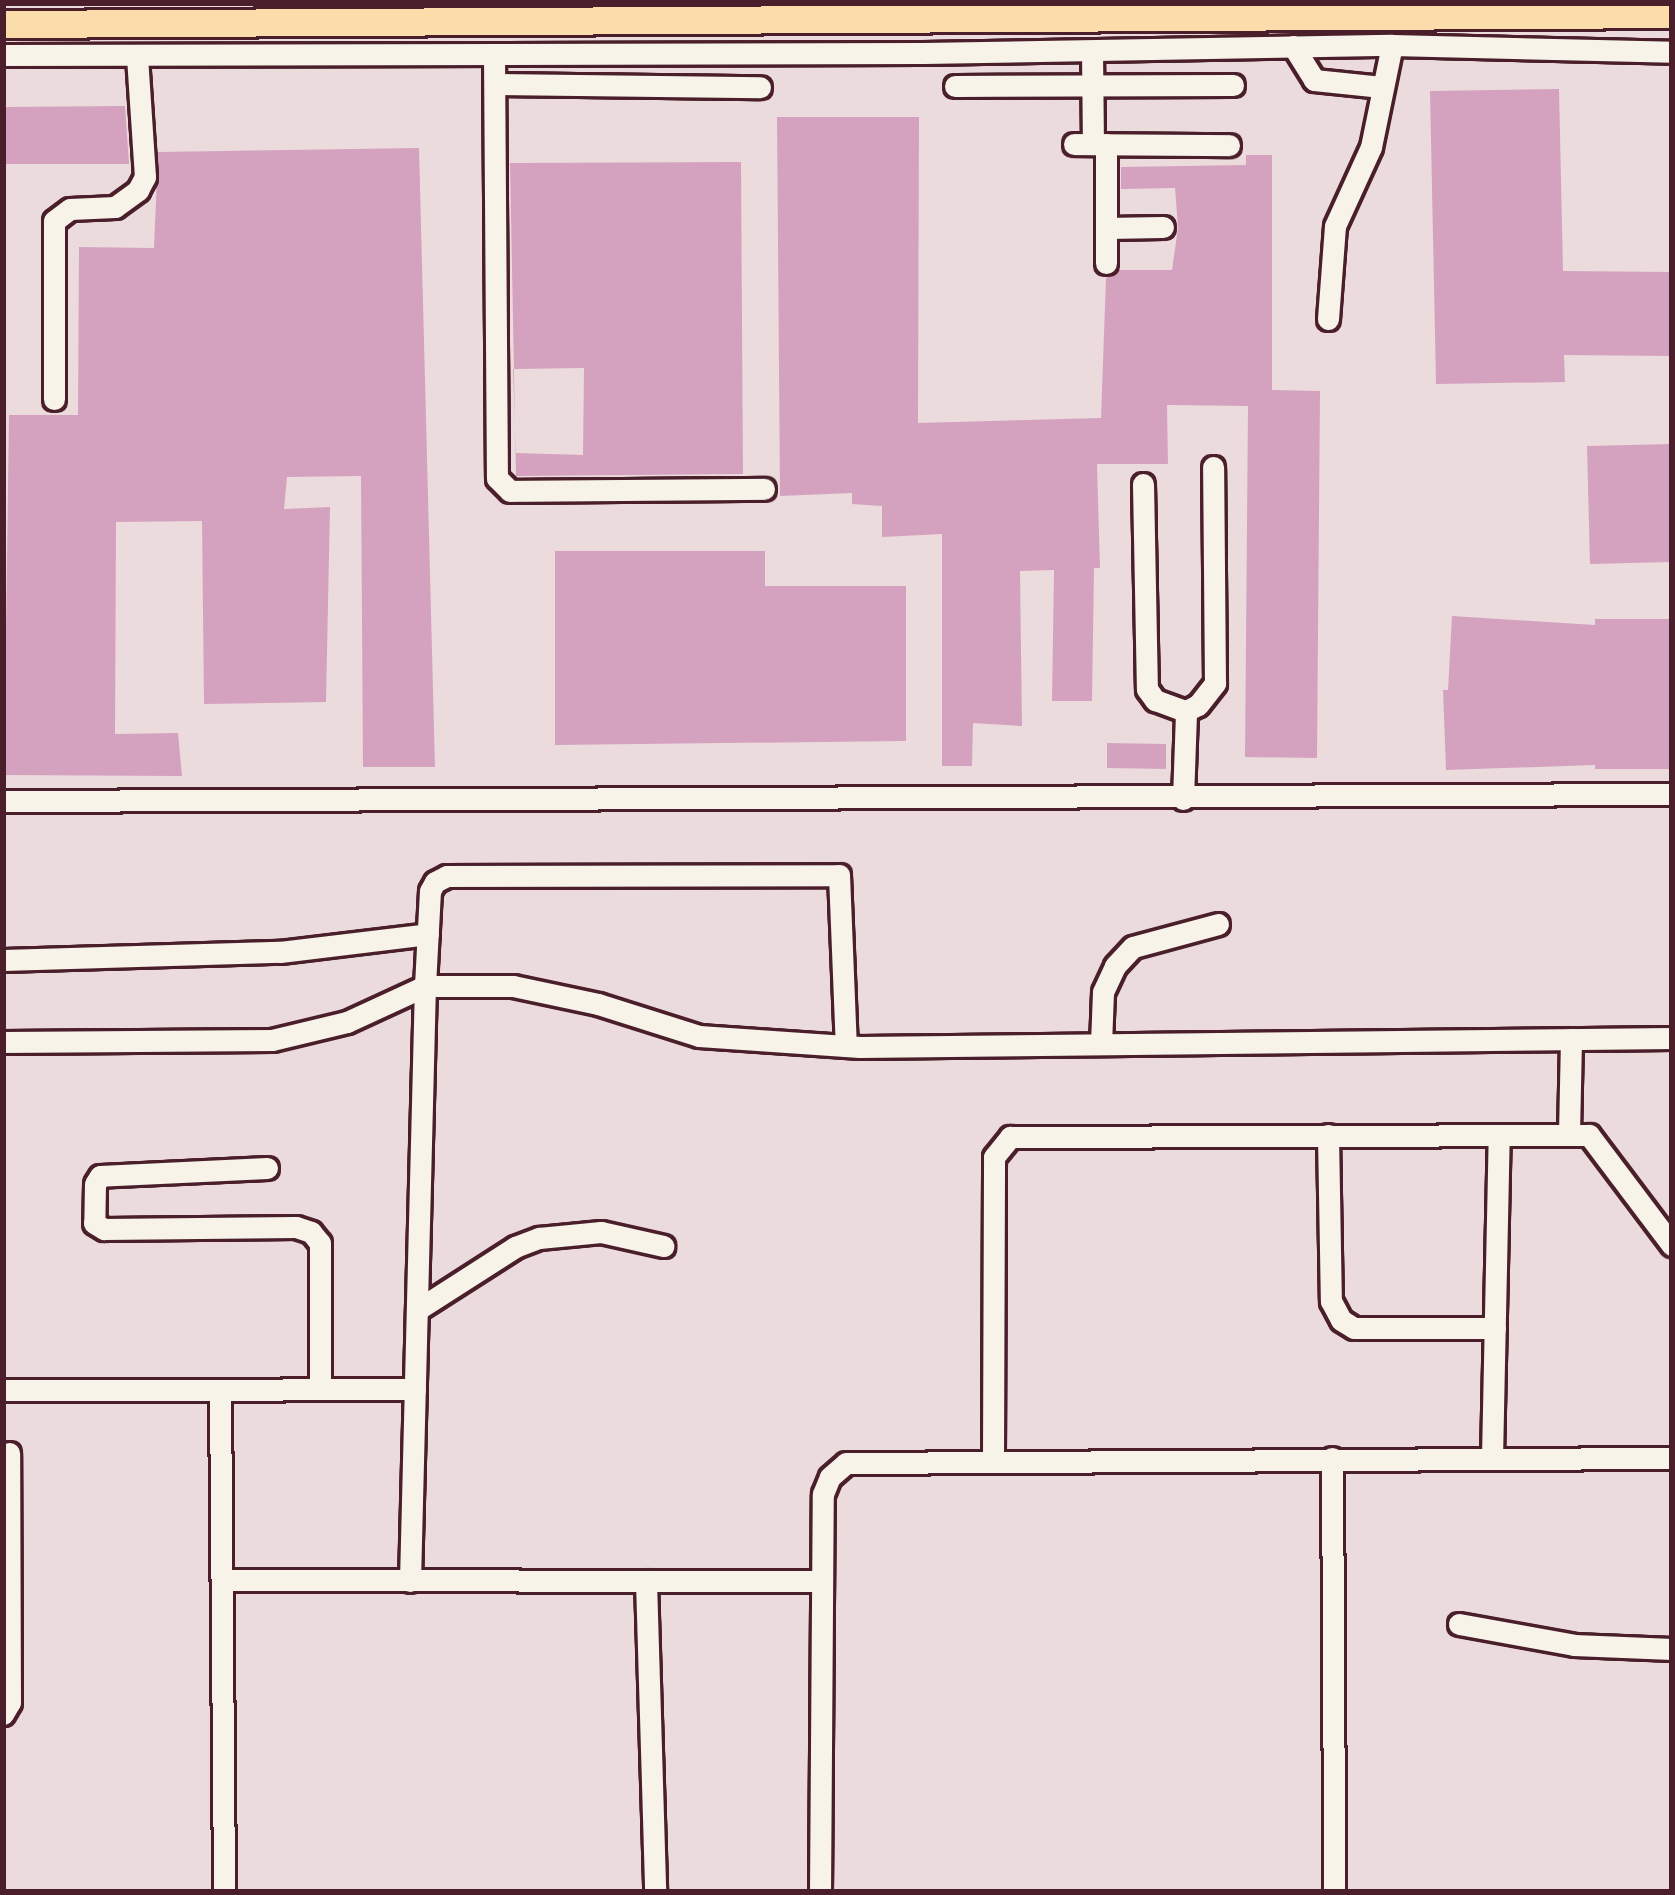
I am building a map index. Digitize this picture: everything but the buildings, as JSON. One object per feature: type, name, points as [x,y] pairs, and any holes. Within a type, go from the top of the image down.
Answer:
[{"type":"main road","points":[[3,24],[1672,14]]},
{"type":"street","points":[[1065,16],[1066,50]]},
{"type":"street","points":[[1328,319],[1335,226],[1371,147],[1392,45]]},
{"type":"street","points":[[3,56],[1392,45],[1672,52]]},
{"type":"street","points":[[1293,46],[1314,80],[1382,87]]},
{"type":"street","points":[[1092,50],[1091,144],[1106,229],[1106,263]]},
{"type":"street","points":[[54,399],[55,221],[70,209],[115,207],[138,190],[145,177],[136,55]]},
{"type":"street","points":[[494,55],[497,478],[510,491],[764,489]]},
{"type":"street","points":[[496,84],[760,87]]},
{"type":"street","points":[[956,86],[1233,85]]},
{"type":"street","points":[[1091,144],[1229,145]]},
{"type":"street","points":[[1106,229],[1163,227]]},
{"type":"street","points":[[1143,484],[1147,689],[1155,700],[1186,711],[1198,706],[1215,682],[1213,466]]},
{"type":"street","points":[[1183,799],[1186,711]]},
{"type":"street","points":[[3,801],[1672,794]]},
{"type":"street","points":[[410,1581],[430,891],[447,876],[832,872],[843,880],[846,1046]]},
{"type":"street","points":[[1102,1044],[1103,992],[1115,966],[1133,947],[1164,934],[1218,924]]},
{"type":"street","points":[[3,959],[262,953],[428,934]]},
{"type":"street","points":[[3,1042],[272,1040],[347,1022],[425,986],[513,986],[598,1004],[700,1036],[846,1046],[1672,1039]]},
{"type":"street","points":[[1569,1134],[1571,1040]]},
{"type":"street","points":[[1328,1136],[1330,1301],[1341,1320],[1354,1328],[1495,1328]]},
{"type":"street","points":[[1492,1458],[1499,1136]]},
{"type":"street","points":[[993,1458],[994,1157],[1003,1141],[1589,1136],[1601,1144],[1672,1245]]},
{"type":"street","points":[[267,1168],[100,1176],[95,1184],[94,1223],[104,1229],[296,1227],[310,1232],[320,1243],[320,1390]]},
{"type":"street","points":[[417,1310],[515,1247],[539,1238],[601,1232],[663,1246]]},
{"type":"street","points":[[3,1390],[415,1389]]},
{"type":"street","points":[[220,1390],[224,1892]]},
{"type":"street","points":[[3,1714],[10,1702],[9,1454]]},
{"type":"street","points":[[820,1892],[823,1494],[830,1477],[846,1463],[993,1458],[1672,1458]]},
{"type":"street","points":[[1331,1458],[1334,1892]]},
{"type":"street","points":[[224,1580],[822,1581]]},
{"type":"street","points":[[646,1581],[655,1892]]},
{"type":"street","points":[[1459,1624],[1574,1645],[1672,1649]]},
{"type":"shaded area","points":[[3,3],[1672,3],[1672,1892],[3,1892]]},
{"type":"green space","points":[[3,3],[636,3],[3,6]]}]
